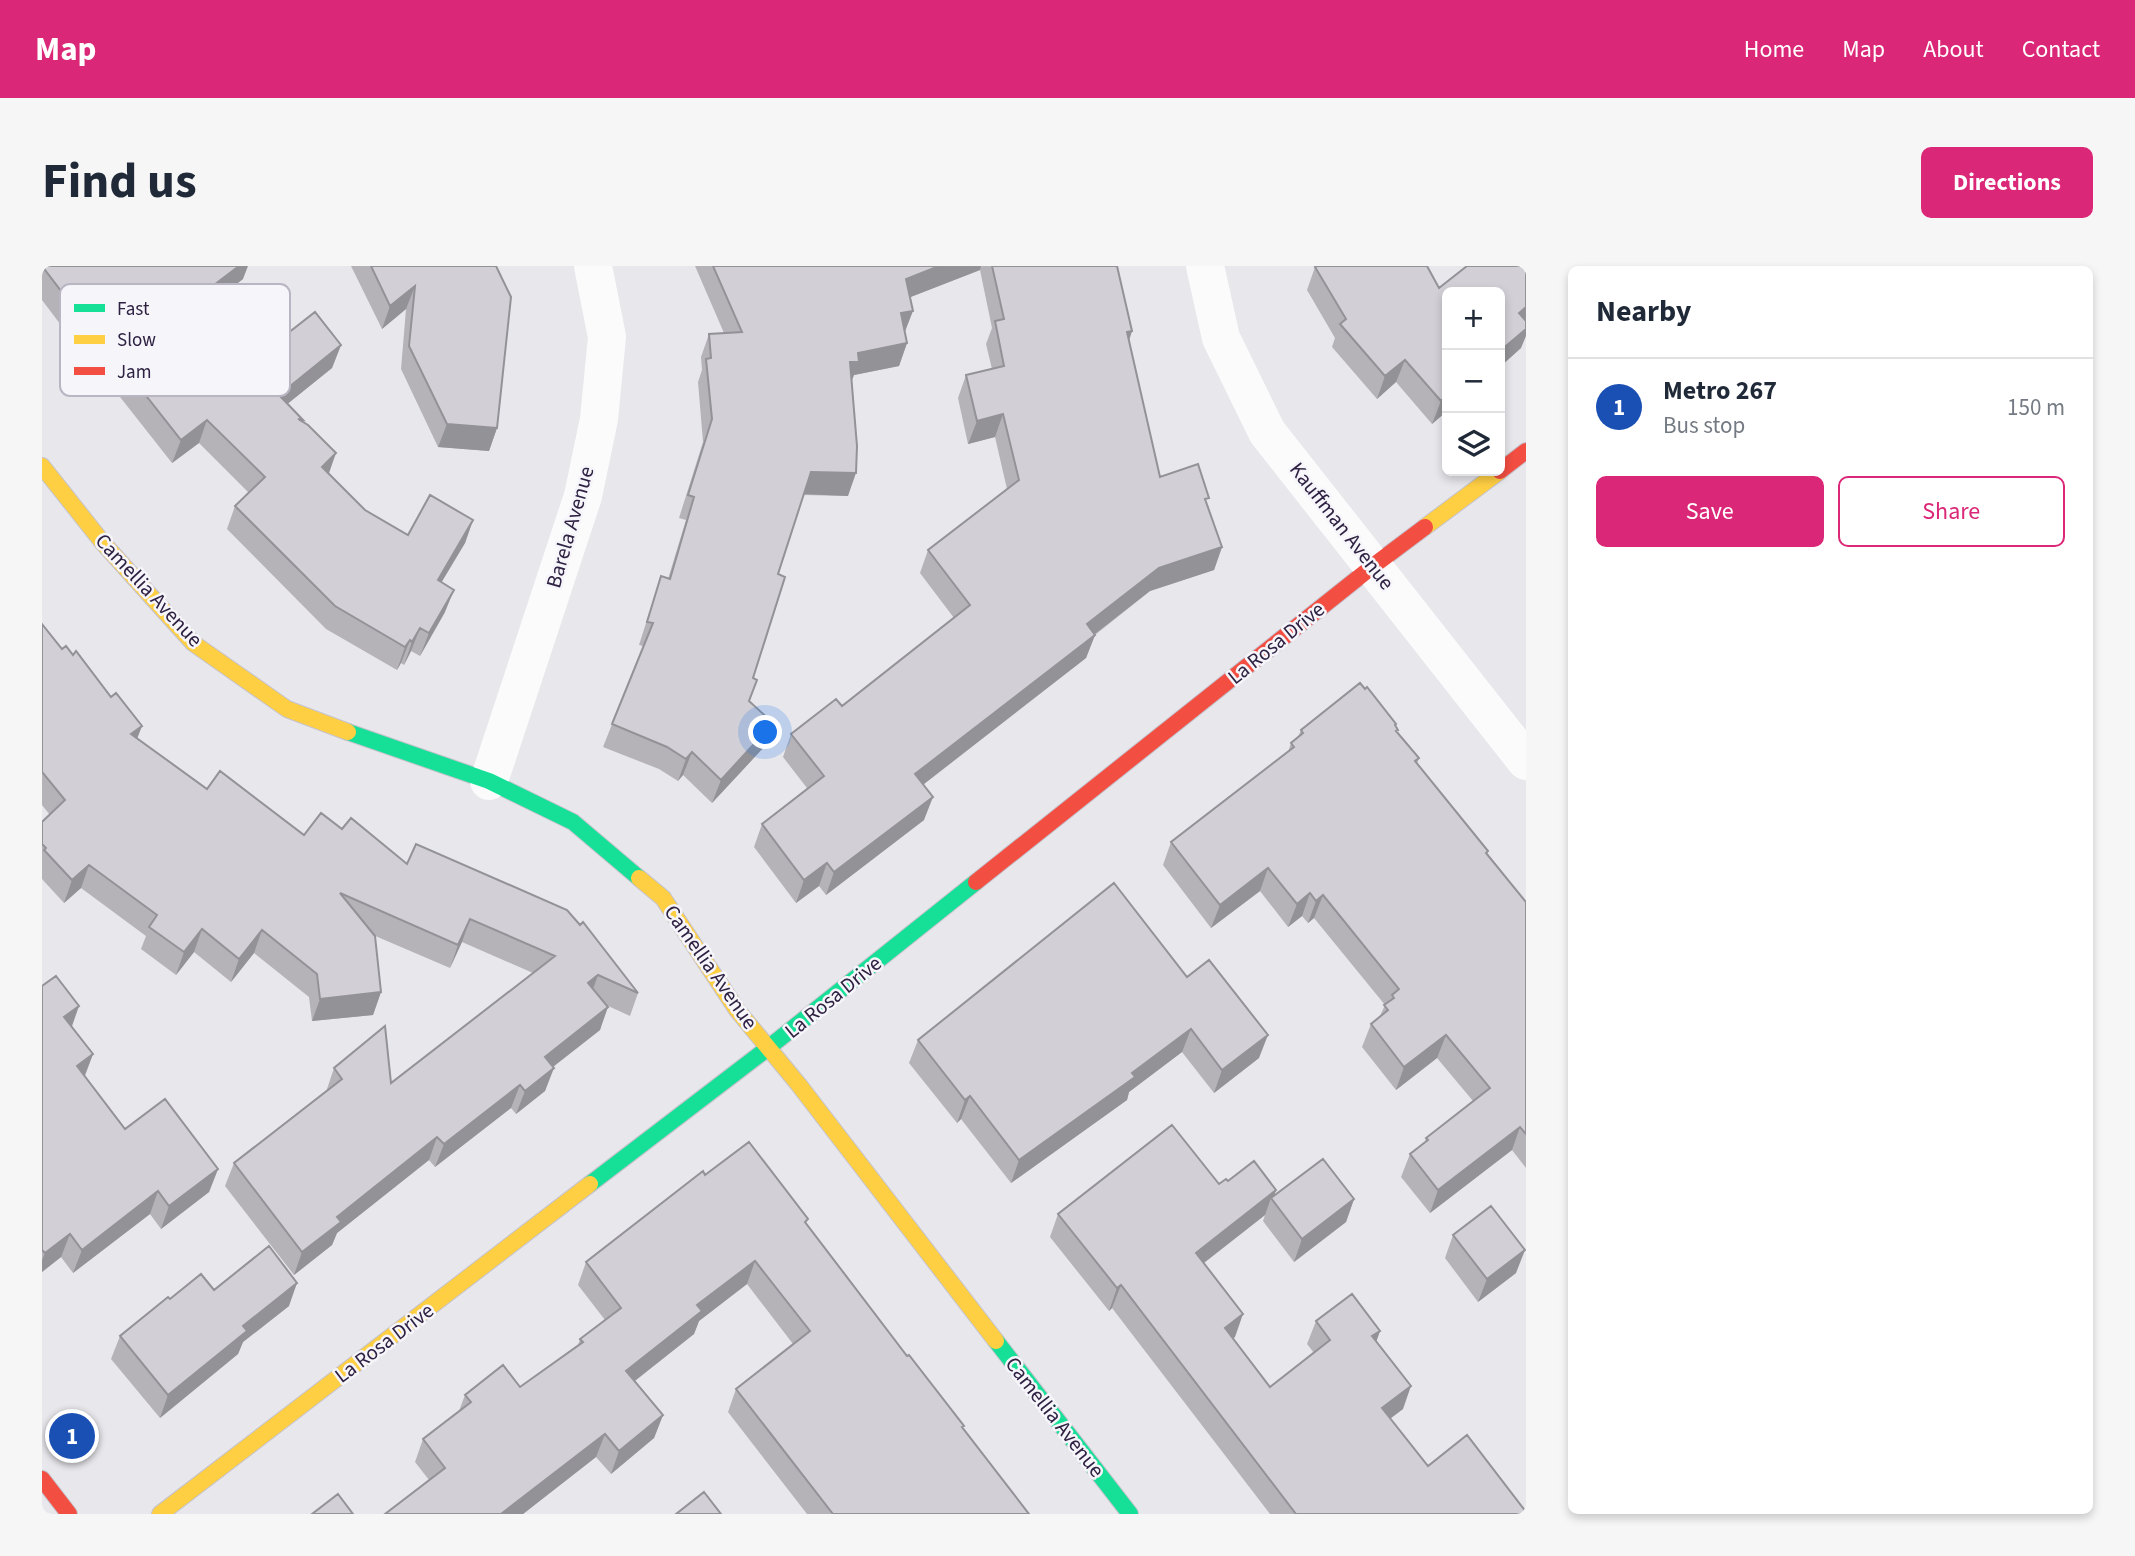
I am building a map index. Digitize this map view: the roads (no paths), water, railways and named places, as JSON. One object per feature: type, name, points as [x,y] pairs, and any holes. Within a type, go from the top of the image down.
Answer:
[{"type":"street","name":"Barela Avenue","points":[[489,781],[583,496],[599,419],[607,337],[593,266]]},
{"type":"street","name":"Kauffman Avenue","points":[[1205,266],[1221,338],[1267,432],[1526,761]]},
{"type":"street","name":"La Rosa Drive","points":[[1505,467],[1526,451]]},
{"type":"street","name":"Camellia Avenue","points":[[42,466],[103,543],[193,643],[287,709],[489,781],[573,822],[663,898],[737,1010],[799,1085],[1130,1514]]},
{"type":"street","name":"La Rosa Drive","points":[[160,1514],[768,1048],[1373,566],[1493,476]]},
{"type":"street","points":[[42,1479],[69,1514]]},
{"type":"place","name":"Metro 267","points":[[72,1436]]}]
